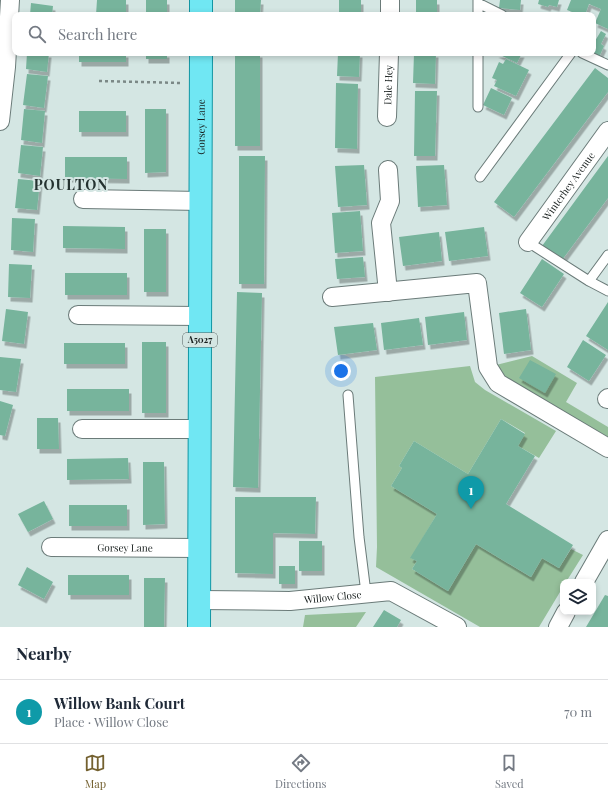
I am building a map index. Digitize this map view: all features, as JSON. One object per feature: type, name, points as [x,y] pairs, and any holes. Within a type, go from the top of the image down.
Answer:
[{"type":"main road","points":[[201,0],[201,12]]},
{"type":"main road","name":"Gorsey Lane","points":[[199,627],[201,56]]},
{"type":"street","points":[[390,0],[390,12]]},
{"type":"street","points":[[0,120],[7,6]]},
{"type":"street","name":"Dale Hey","points":[[387,117],[389,56]]},
{"type":"street","name":"Winterhey Avenue","points":[[528,242],[608,131]]},
{"type":"street","points":[[388,170],[390,201],[381,222],[388,292]]},
{"type":"street","points":[[83,199],[201,201]]},
{"type":"street","points":[[332,297],[477,283],[488,367],[498,383],[608,448]]},
{"type":"street","points":[[78,315],[200,316]]},
{"type":"street","points":[[82,429],[200,429]]},
{"type":"street","points":[[586,579],[608,540]]},
{"type":"street","name":"Gorsey Lane","points":[[51,547],[199,548]]},
{"type":"street","name":"Willow Close","points":[[200,600],[290,601],[391,591],[458,627]]},
{"type":"street","points":[[558,627],[564,615]]},
{"type":"lane","points":[[478,2],[496,12]]},
{"type":"lane","points":[[478,56],[478,107]]},
{"type":"lane","points":[[480,177],[569,56]]},
{"type":"lane","points":[[588,56],[608,65]]},
{"type":"lane","points":[[528,242],[608,291]]},
{"type":"lane","points":[[590,281],[608,255]]},
{"type":"lane","points":[[348,395],[359,537],[366,593]]},
{"type":"path","points":[[99,81],[201,84]]},
{"type":"green space","points":[[532,356],[577,383],[566,402],[608,427],[608,437],[504,378],[496,365]]},
{"type":"green space","points":[[470,366],[475,382],[485,390],[556,431],[539,458],[518,446],[525,433],[501,419],[468,474],[414,441],[399,466],[402,468],[391,486],[437,514],[411,558],[417,561],[412,569],[448,591],[476,544],[531,577],[542,558],[559,568],[571,549],[583,555],[568,579],[560,579],[560,592],[539,627],[480,627],[376,567],[375,377]]},
{"type":"green space","points":[[366,612],[356,627],[303,627],[305,615]]},
{"type":"building","points":[[97,0],[126,0],[126,12],[96,12]]},
{"type":"building","points":[[146,0],[167,0],[167,12],[146,12]]},
{"type":"building","points":[[235,0],[261,0],[260,12],[235,12]]},
{"type":"building","points":[[339,0],[361,0],[361,12],[339,12]]},
{"type":"building","points":[[416,0],[437,0],[437,12],[416,12]]},
{"type":"building","points":[[500,0],[521,0],[520,10],[499,8]]},
{"type":"building","points":[[539,0],[559,0],[557,7],[549,5],[548,7],[538,4]]},
{"type":"building","points":[[571,0],[608,0],[608,29],[596,23],[601,9],[589,4],[586,12],[572,12],[567,10]]},
{"type":"building","points":[[31,3],[53,6],[52,12],[30,12]]},
{"type":"building","points":[[601,31],[606,34],[601,44],[604,46],[599,57],[596,56],[596,39]]},
{"type":"building","points":[[27,56],[49,56],[47,72],[26,69]]},
{"type":"building","points":[[79,56],[126,56],[126,62],[79,62]]},
{"type":"building","points":[[146,56],[167,56],[167,59],[146,59]]},
{"type":"building","points":[[235,56],[260,56],[260,146],[235,146]]},
{"type":"building","points":[[338,56],[360,56],[359,77],[337,76]]},
{"type":"building","points":[[414,56],[436,56],[435,84],[413,83]]},
{"type":"building","points":[[502,56],[520,56],[517,63]]},
{"type":"building","points":[[506,59],[529,70],[516,96],[494,86],[497,80],[492,78],[499,62],[503,64]]},
{"type":"building","points":[[595,68],[608,78],[608,92],[514,217],[494,202]]},
{"type":"building","points":[[27,74],[48,76],[44,108],[23,105]]},
{"type":"building","points":[[336,83],[358,84],[357,149],[335,148]]},
{"type":"building","points":[[491,88],[512,98],[504,115],[483,105]]},
{"type":"building","points":[[415,91],[437,91],[435,156],[414,156]]},
{"type":"building","points":[[24,109],[45,111],[42,143],[21,140]]},
{"type":"building","points":[[145,109],[166,109],[166,172],[145,173]]},
{"type":"building","points":[[79,111],[126,111],[126,132],[79,132]]},
{"type":"building","points":[[21,145],[43,147],[40,176],[18,173]]},
{"type":"building","points":[[239,156],[265,156],[264,284],[239,284]]},
{"type":"building","points":[[608,156],[608,198],[562,260],[542,246]]},
{"type":"building","points":[[65,157],[127,157],[127,179],[65,178]]},
{"type":"building","points":[[364,165],[367,205],[338,207],[335,166]]},
{"type":"building","points":[[444,165],[447,205],[418,207],[416,166]]},
{"type":"building","points":[[18,179],[40,181],[37,210],[15,208]]},
{"type":"building","points":[[360,211],[363,251],[335,253],[332,213]]},
{"type":"building","points":[[12,218],[35,219],[33,252],[11,250]]},
{"type":"building","points":[[63,226],[125,227],[125,249],[63,248]]},
{"type":"building","points":[[484,227],[488,256],[449,261],[445,232]]},
{"type":"building","points":[[144,229],[166,229],[166,292],[144,292]]},
{"type":"building","points":[[439,232],[442,261],[403,266],[399,237]]},
{"type":"building","points":[[363,257],[365,277],[337,279],[335,259]]},
{"type":"building","points":[[542,259],[564,274],[542,307],[520,293]]},
{"type":"building","points":[[9,264],[32,265],[30,298],[8,297]]},
{"type":"building","points":[[65,273],[127,273],[127,295],[65,295]]},
{"type":"building","points":[[237,292],[262,293],[258,488],[233,487]]},
{"type":"building","points":[[608,302],[608,350],[586,336]]},
{"type":"building","points":[[6,309],[28,312],[24,344],[2,341]]},
{"type":"building","points":[[526,309],[531,350],[504,354],[499,313]]},
{"type":"building","points":[[464,312],[467,340],[428,345],[425,317]]},
{"type":"building","points":[[419,318],[423,345],[384,350],[381,323]]},
{"type":"building","points":[[373,323],[377,350],[338,355],[334,327]]},
{"type":"building","points":[[583,340],[606,355],[589,381],[567,367]]},
{"type":"building","points":[[142,342],[166,342],[166,413],[142,413]]},
{"type":"building","points":[[64,343],[125,343],[125,364],[64,364]]},
{"type":"building","points":[[0,357],[21,359],[16,392],[0,390]]},
{"type":"building","points":[[530,360],[556,374],[545,393],[519,378]]},
{"type":"building","points":[[67,389],[129,389],[129,411],[67,411]]},
{"type":"building","points":[[0,401],[13,405],[5,436],[0,435]]},
{"type":"building","points":[[37,418],[58,418],[59,449],[37,449]]},
{"type":"building","points":[[501,419],[525,434],[518,446],[535,456],[506,504],[573,545],[559,568],[542,558],[531,577],[476,544],[448,591],[412,569],[417,561],[410,558],[437,514],[391,486],[402,468],[399,466],[414,441],[468,474]]},
{"type":"building","points":[[128,458],[129,479],[67,480],[67,459]]},
{"type":"building","points":[[143,462],[164,462],[165,524],[143,525]]},
{"type":"building","points":[[235,497],[316,497],[315,534],[273,533],[273,574],[235,573]]},
{"type":"building","points":[[44,501],[53,519],[28,532],[18,514]]},
{"type":"building","points":[[69,505],[127,505],[127,526],[69,526]]},
{"type":"building","points":[[299,541],[322,541],[322,571],[299,571]]},
{"type":"building","points":[[279,566],[295,566],[295,584],[279,584]]},
{"type":"building","points":[[27,567],[53,582],[44,599],[18,585]]},
{"type":"building","points":[[68,575],[129,575],[129,595],[68,595]]},
{"type":"building","points":[[144,578],[165,578],[164,627],[144,627]]},
{"type":"building","points":[[605,595],[608,596],[608,627],[586,627],[593,615],[596,615],[596,610]]},
{"type":"building","points":[[384,610],[401,620],[397,627],[373,627]]},
{"type":"place","name":"Willow Bank Court","points":[[471,509]]},
{"type":"district","name":"POULTON","points":[[71,185]]}]
